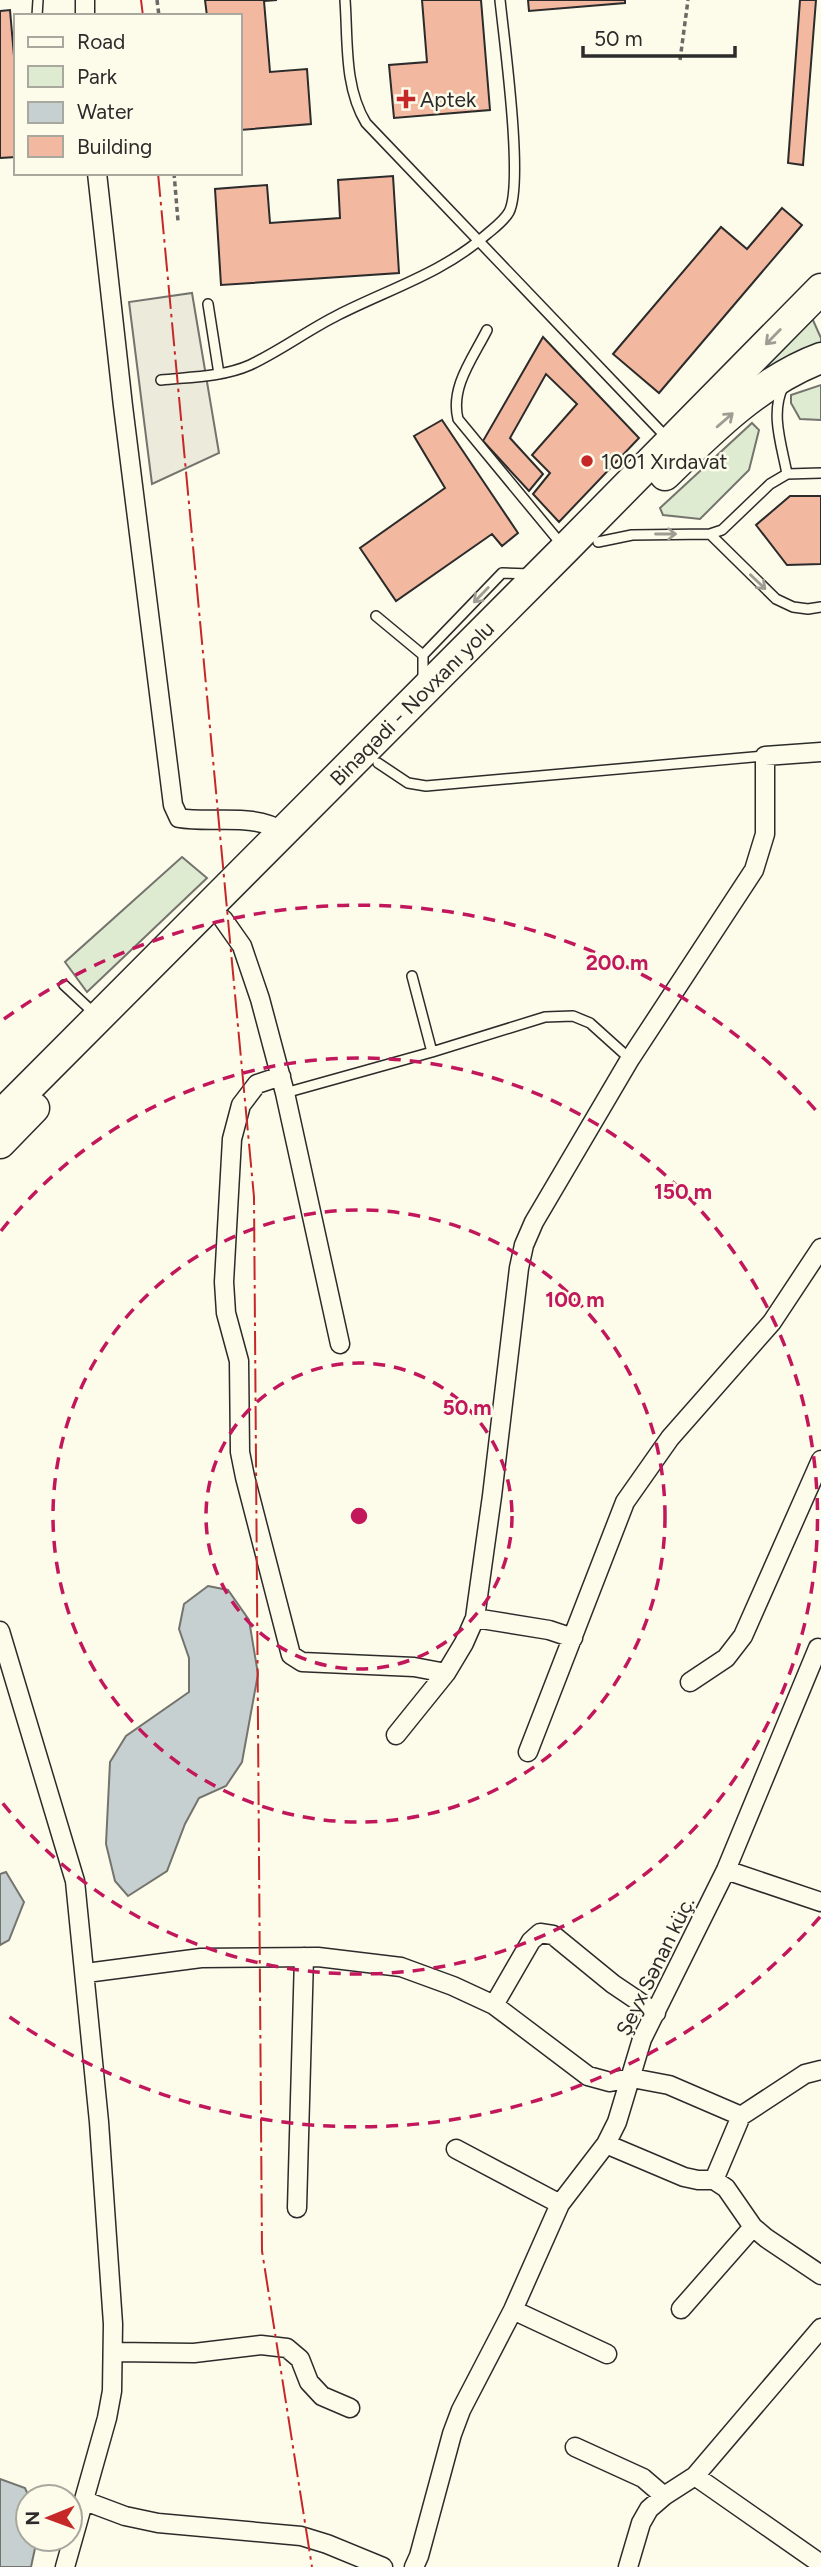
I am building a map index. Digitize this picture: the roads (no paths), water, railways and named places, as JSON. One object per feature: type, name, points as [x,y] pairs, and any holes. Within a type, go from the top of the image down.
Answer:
[{"type":"main road","name":"Binəqədi - Novxanı yolu","points":[[0,1116],[539,575],[678,449],[821,289]]},
{"type":"main road","points":[[0,1143],[598,542],[678,449],[791,371],[821,358]]},
{"type":"street","points":[[97,175],[173,805],[179,818],[254,820],[270,824],[284,832]]},
{"type":"street","points":[[397,1735],[446,1673],[475,1618],[524,1245],[534,1222],[630,1059],[754,870],[765,834],[765,756],[821,752]]},
{"type":"street","points":[[223,919],[242,946],[253,972],[283,1084],[340,1344]]},
{"type":"street","points":[[283,1084],[257,1084],[241,1105],[232,1139],[224,1282],[226,1312],[239,1361],[240,1452],[291,1655],[302,1662],[414,1667],[446,1673]]},
{"type":"street","points":[[528,1752],[625,1502],[670,1437],[772,1322],[821,1248]]},
{"type":"street","points":[[690,1682],[726,1658],[743,1636],[821,1460]]},
{"type":"street","points":[[475,1618],[549,1630],[573,1638]]},
{"type":"street","points":[[0,1631],[75,1881],[99,2122],[114,2352],[112,2391],[85,2501],[65,2567]]},
{"type":"street","name":"Şeyx Sənan küç.","points":[[414,2567],[461,2410],[513,2310],[560,2204],[606,2144],[617,2122],[642,2039],[726,1870],[818,1648]]},
{"type":"street","points":[[726,1870],[821,1902]]},
{"type":"street","points":[[494,2005],[531,1941],[540,1933],[553,1935],[613,1984],[656,2013]]},
{"type":"street","points":[[86,1973],[201,1958],[304,1957],[356,1960],[401,1967],[494,2005],[588,2076],[610,2082],[632,2078],[669,2085],[741,2116]]},
{"type":"street","points":[[297,2208],[304,1957]]},
{"type":"street","points":[[714,2180],[741,2116],[805,2074],[821,2070]]},
{"type":"street","points":[[606,2144],[684,2177],[714,2180],[726,2188],[753,2227],[821,2275]]},
{"type":"street","points":[[456,2149],[560,2204]]},
{"type":"street","points":[[681,2308],[753,2227]]},
{"type":"street","points":[[513,2310],[607,2354]]},
{"type":"street","points":[[628,2567],[641,2523],[649,2509],[695,2476],[821,2328]]},
{"type":"street","points":[[114,2352],[194,2353],[261,2345],[287,2348],[300,2360],[309,2382],[323,2396],[350,2408]]},
{"type":"street","points":[[575,2448],[643,2478],[664,2496]]},
{"type":"street","points":[[695,2476],[821,2564]]},
{"type":"street","points":[[85,2501],[125,2516],[158,2523],[301,2536],[340,2548],[383,2567]]},
{"type":"lane","points":[[345,0],[351,90],[366,123],[678,449]]},
{"type":"lane","points":[[161,380],[219,374],[249,366],[337,315],[442,268],[501,221],[509,212],[513,201],[512,124],[500,0]]},
{"type":"lane","points":[[208,304],[219,374]]},
{"type":"lane","points":[[487,331],[458,387],[455,406],[458,419],[565,550]]},
{"type":"lane","points":[[787,474],[777,410],[780,393],[791,371]]},
{"type":"lane","points":[[598,542],[632,535],[710,534],[722,530],[770,484],[787,474],[821,473]]},
{"type":"lane","points":[[710,534],[776,599],[793,607],[821,607]]},
{"type":"lane","points":[[422,693],[424,655],[502,573],[539,575]]},
{"type":"lane","points":[[376,616],[424,655]]},
{"type":"lane","points":[[378,763],[408,783],[426,786],[765,756]]},
{"type":"lane","points":[[412,976],[432,1052]]},
{"type":"lane","points":[[64,985],[99,1018]]},
{"type":"lane","points":[[283,1084],[432,1052],[545,1017],[573,1016],[590,1023],[630,1059]]},
{"type":"water","points":[[208,1586],[228,1590],[249,1620],[258,1674],[242,1762],[226,1786],[199,1798],[185,1824],[167,1871],[128,1896],[115,1881],[106,1844],[110,1762],[126,1736],[189,1692],[189,1658],[179,1629],[184,1604]]},
{"type":"water","points":[[6,1872],[24,1902],[9,1940],[0,1945],[0,1874]]},
{"type":"water","points":[[0,2479],[14,2484],[14,2553],[34,2553],[31,2567],[0,2567]]},
{"type":"place","name":"Aptek","points":[[406,99]]},
{"type":"place","name":"1001 Xırdavat","points":[[587,461]]}]
